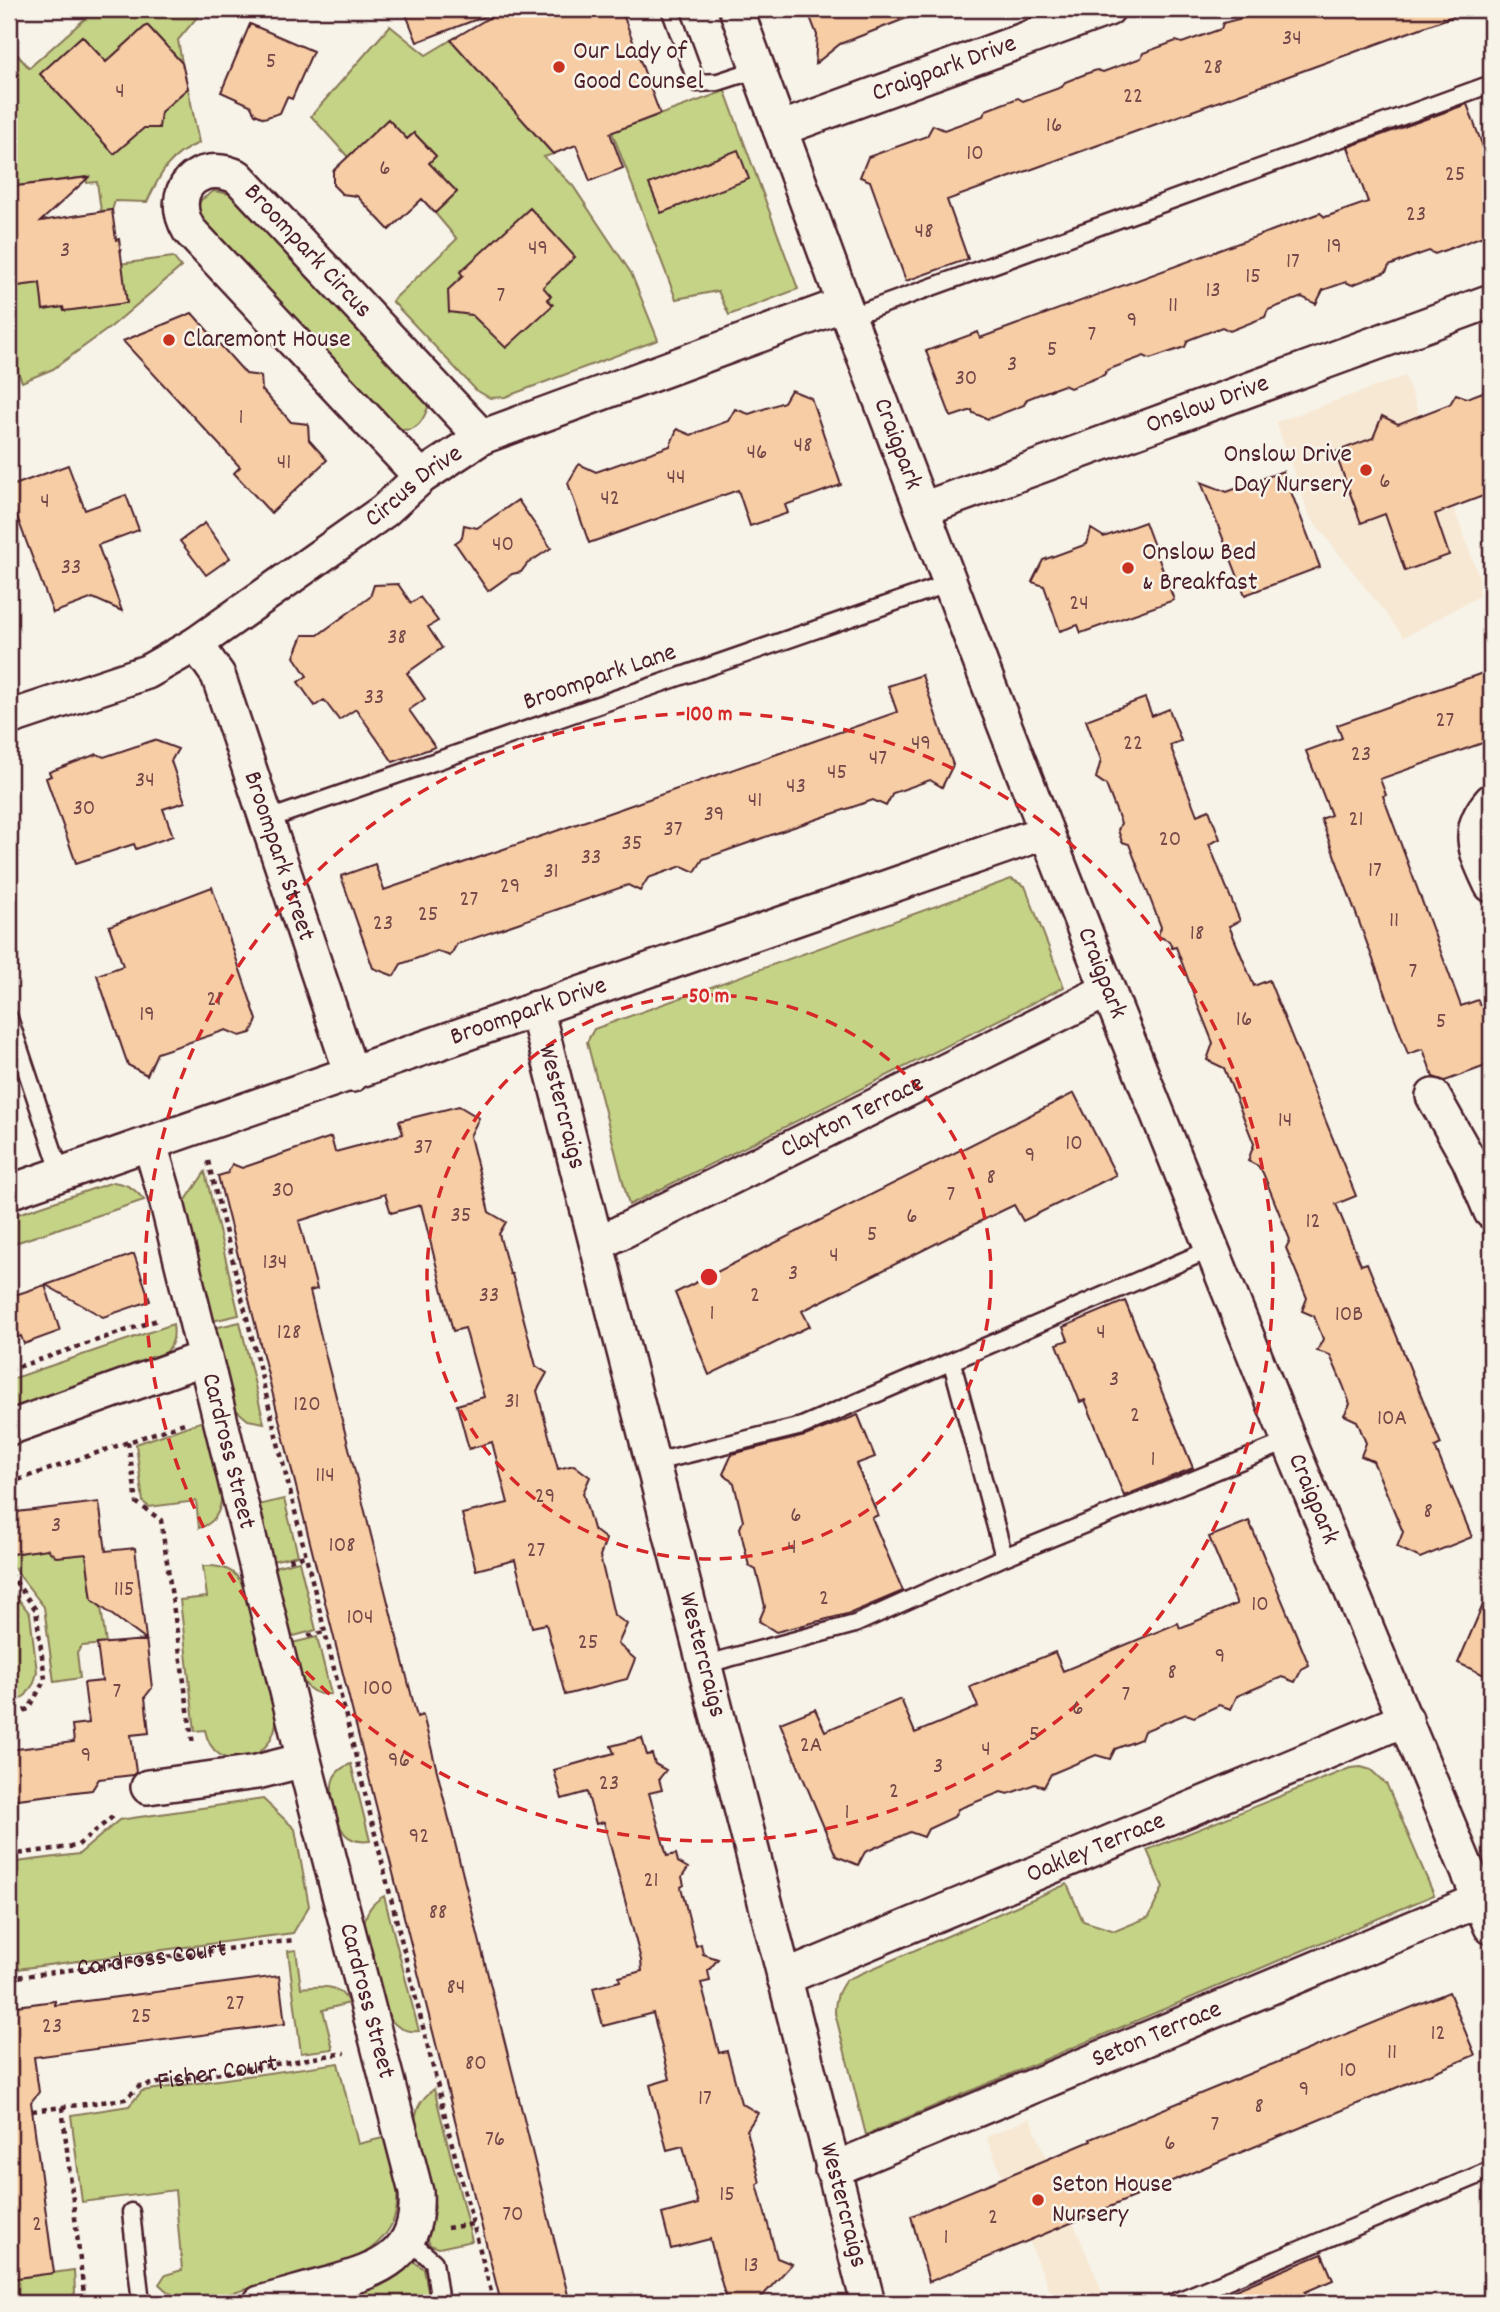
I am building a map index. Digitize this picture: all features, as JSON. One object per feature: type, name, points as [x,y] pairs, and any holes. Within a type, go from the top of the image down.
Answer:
[{"type":"street","name":"Craigpark","points":[[736,9],[950,583],[1108,990],[1289,1441],[1486,1914]]},
{"type":"street","name":"Craigpark Drive","points":[[780,129],[1108,9]]},
{"type":"street","name":"Broompark Circus","points":[[421,477],[189,230],[182,217],[180,202],[185,188],[195,176],[209,170],[225,170],[238,177],[482,436]]},
{"type":"street","name":"Onslow Drive","points":[[923,509],[1491,301]]},
{"type":"street","name":"Circus Drive","points":[[11,709],[147,672],[196,644],[384,511],[421,477],[482,436],[847,310]]},
{"type":"street","name":"Broompark Street","points":[[196,644],[218,675],[352,1074]]},
{"type":"street","points":[[1491,801],[1480,814],[1475,830],[1476,846],[1491,885]]},
{"type":"street","name":"Broompark Drive","points":[[9,1192],[1046,832]]},
{"type":"street","name":"Clayton Terrace","points":[[597,1244],[1108,990]]},
{"type":"street","name":"Westercraigs","points":[[536,1008],[868,2303]]},
{"type":"street","points":[[1433,1096],[1480,1155],[1491,1212]]},
{"type":"street","name":"Cardross Street","points":[[150,1144],[166,1199],[304,1760],[416,2192],[416,2219],[408,2240]]},
{"type":"street","points":[[9,1428],[204,1358]]},
{"type":"street","name":"Oakley Terrace","points":[[784,1978],[1406,1719]]},
{"type":"street","points":[[148,1787],[257,1772],[304,1760]]},
{"type":"street","name":"Seton Terrace","points":[[832,2170],[1486,1914]]},
{"type":"street","points":[[260,2303],[366,2273],[391,2260],[408,2240]]},
{"type":"lane","points":[[670,9],[697,83],[718,82],[758,69]]},
{"type":"lane","points":[[847,310],[1491,84]]},
{"type":"lane","name":"Broompark Lane","points":[[266,820],[950,583]]},
{"type":"lane","points":[[9,1018],[61,1174]]},
{"type":"lane","points":[[651,1463],[802,1426],[1211,1249]]},
{"type":"lane","points":[[952,1363],[1004,1557]]},
{"type":"lane","points":[[704,1665],[855,1624],[1004,1557],[1289,1441]]},
{"type":"lane","points":[[1173,2303],[1491,2170]]},
{"type":"lane","points":[[131,2211],[141,2303]]},
{"type":"lane","points":[[408,2240],[434,2262],[440,2303]]},
{"type":"path","points":[[199,1127],[494,2303]]},
{"type":"path","points":[[9,1370],[172,1315]]},
{"type":"path","points":[[9,1483],[218,1411]]},
{"type":"path","points":[[128,1442],[137,1503],[161,1520],[198,1780]]},
{"type":"path","points":[[9,1573],[36,1610],[45,1679],[29,1709],[9,1715]]},
{"type":"path","points":[[9,1855],[78,1846],[116,1814]]},
{"type":"path","name":"Cardross Court","points":[[9,1978],[294,1940]]},
{"type":"path","name":"Fisher Court","points":[[32,2111],[125,2099],[140,2085],[335,2056],[378,2043]]},
{"type":"path","points":[[62,2107],[85,2303]]},
{"type":"shaded area","name":"Onslow Drive Day Nursery","points":[[1405,376],[1485,593],[1404,637],[1310,517],[1276,422]]},
{"type":"shaded area","name":"Seton House Nursery","points":[[1030,2118],[1107,2303],[1055,2303],[986,2137]]},
{"type":"green space","points":[[96,9],[204,9],[178,40],[182,63],[147,25],[106,62],[82,36],[40,74],[65,101],[145,126],[160,121],[159,114],[188,88],[199,143],[173,160],[147,202],[115,201],[112,210],[101,211],[97,182],[87,183],[86,177],[9,187],[9,45],[29,68]]},
{"type":"green space","points":[[390,26],[426,55],[451,40],[553,154],[544,157],[573,186],[631,273],[658,340],[505,397],[490,398],[476,390],[392,301],[457,239],[435,213],[457,192],[429,163],[436,156],[414,133],[407,139],[348,157],[311,116]]},
{"type":"green space","points":[[725,91],[798,289],[729,315],[718,291],[676,299],[612,132]]},
{"type":"green space","points":[[214,191],[230,194],[422,396],[428,407],[419,424],[406,430],[394,425],[205,227],[197,209],[201,200]]},
{"type":"green space","points":[[173,257],[181,267],[112,326],[53,369],[22,382],[9,350],[9,287],[40,283],[43,309],[63,307],[64,311],[89,308],[119,264]]},
{"type":"green space","points":[[1011,879],[1025,886],[1064,987],[629,1205],[587,1042],[594,1029]]},
{"type":"green space","points":[[205,1172],[239,1315],[212,1321],[184,1203]]},
{"type":"green space","points":[[113,1182],[131,1188],[144,1200],[9,1245],[9,1217]]},
{"type":"green space","points":[[240,1322],[264,1423],[248,1420],[235,1409],[214,1328]]},
{"type":"green space","points":[[173,1324],[173,1341],[164,1355],[9,1411],[9,1380]]},
{"type":"green space","points":[[203,1421],[217,1464],[221,1497],[219,1510],[212,1521],[199,1528],[196,1501],[149,1507],[143,1502],[136,1444]]},
{"type":"green space","points":[[284,1499],[298,1555],[272,1561],[258,1505]]},
{"type":"green space","points":[[9,1539],[11,1554],[47,1549],[56,1557],[86,1554],[92,1600],[101,1607],[106,1644],[82,1646],[77,1653],[80,1678],[54,1682],[44,1607],[9,1562]]},
{"type":"green space","points":[[299,1561],[316,1630],[290,1637],[273,1567]]},
{"type":"green space","points":[[203,1566],[224,1568],[235,1575],[243,1585],[275,1705],[276,1723],[272,1737],[264,1748],[242,1760],[219,1754],[210,1745],[205,1730],[195,1731],[180,1600],[207,1597]]},
{"type":"green space","points":[[9,1587],[30,1614],[37,1672],[26,1695],[9,1706]]},
{"type":"green space","points":[[317,1637],[331,1694],[321,1694],[307,1686],[296,1661],[292,1643]]},
{"type":"green space","points":[[351,1764],[370,1841],[349,1838],[337,1817],[332,1795],[333,1782],[338,1772]]},
{"type":"green space","points":[[1350,1768],[1371,1770],[1387,1785],[1434,1895],[866,2135],[835,2013],[838,1995],[846,1980],[1067,1884],[1083,1921],[1115,1931],[1149,1917],[1163,1887],[1147,1850]]},
{"type":"green space","points":[[263,1799],[295,1829],[309,1906],[293,1933],[9,1970],[9,1863],[79,1854],[119,1820]]},
{"type":"green space","points":[[384,1896],[419,2031],[403,2029],[393,2022],[379,1987],[364,1925],[370,1908]]},
{"type":"green space","points":[[296,1950],[301,1988],[329,1987],[340,1992],[349,2003],[323,2010],[333,2049],[301,2053],[288,1951]]},
{"type":"green space","points":[[338,2063],[358,2144],[387,2137],[397,2191],[397,2207],[385,2235],[373,2247],[354,2259],[208,2300],[187,2301],[175,2297],[159,2284],[165,2275],[182,2270],[175,2190],[82,2202],[71,2115],[129,2106],[142,2091]]},
{"type":"green space","points":[[434,2089],[472,2241],[439,2248],[430,2245],[428,2240],[435,2207],[415,2124],[420,2104]]},
{"type":"green space","points":[[413,2261],[424,2269],[430,2303],[324,2303],[384,2284]]},
{"type":"green space","points":[[74,2270],[75,2293],[66,2302],[9,2303],[9,2279]]},
{"type":"building","points":[[404,9],[496,9],[496,12],[417,42]]},
{"type":"building","name":"Our Lady of Good Counsel","points":[[504,9],[621,9],[660,114],[610,133],[623,168],[590,181],[576,145],[553,154],[451,40]]},
{"type":"building","points":[[807,9],[925,11],[840,44],[815,64],[817,35]]},
{"type":"building","points":[[1276,9],[1461,9],[1462,13],[947,200],[968,259],[906,281],[870,181],[860,177],[868,157],[927,136],[933,125],[944,130],[983,116],[986,110],[1018,98],[1023,101],[1062,87],[1065,82],[1088,73],[1097,70],[1103,72],[1141,58],[1143,53],[1176,41],[1182,43],[1221,29],[1223,23]]},
{"type":"building","points":[[250,24],[313,51],[292,99],[287,97],[280,113],[264,118],[255,114],[250,105],[221,92]]},
{"type":"building","points":[[147,25],[182,63],[188,88],[161,112],[159,128],[144,128],[114,154],[40,74],[82,36],[106,62]]},
{"type":"building","points":[[1467,104],[1483,147],[1491,155],[1491,233],[1435,254],[1429,251],[1409,258],[1389,266],[1386,272],[1352,285],[1346,282],[1323,290],[1316,304],[1302,297],[1268,310],[1265,317],[1230,331],[1222,327],[1188,340],[1185,347],[1150,359],[1144,356],[1070,388],[1064,385],[1027,399],[1024,405],[988,419],[973,413],[972,410],[951,417],[926,351],[978,332],[980,338],[1320,213],[1325,217],[1368,202],[1348,147]]},
{"type":"building","points":[[388,119],[407,139],[414,133],[436,156],[429,163],[457,192],[435,213],[422,199],[389,230],[357,196],[342,194],[333,185],[333,171]]},
{"type":"building","points":[[738,150],[749,179],[661,213],[649,184]]},
{"type":"building","points":[[89,177],[41,221],[112,210],[116,240],[119,239],[127,303],[64,311],[63,307],[43,310],[40,283],[9,287],[9,187]]},
{"type":"building","points":[[530,208],[575,257],[543,287],[551,296],[547,299],[553,305],[506,348],[472,315],[449,312],[448,290],[463,276],[460,272]]},
{"type":"building","points":[[192,313],[246,374],[261,376],[262,390],[291,422],[308,424],[309,440],[327,460],[271,513],[234,473],[240,467],[123,341]]},
{"type":"building","points":[[1491,389],[1491,493],[1435,514],[1449,555],[1405,571],[1385,514],[1361,523],[1335,452],[1373,438],[1382,416],[1398,424],[1450,404],[1456,394],[1467,398]]},
{"type":"building","points":[[791,390],[811,398],[841,485],[785,505],[788,513],[750,526],[738,490],[589,543],[568,483],[579,464],[596,472],[670,446],[677,429],[691,435],[728,421],[735,409],[749,414],[784,402]]},
{"type":"building","points":[[68,465],[85,510],[126,495],[139,530],[98,545],[122,611],[93,598],[53,613],[16,514],[9,511],[9,487]]},
{"type":"building","points":[[1283,471],[1320,567],[1245,595],[1201,482],[1227,492]]},
{"type":"building","points":[[518,500],[551,548],[527,564],[521,572],[512,574],[488,591],[455,543],[462,538],[464,525],[477,528]]},
{"type":"building","points":[[1145,522],[1174,600],[1081,633],[1078,625],[1060,631],[1044,586],[1032,582],[1043,560],[1087,544],[1091,529],[1104,537]]},
{"type":"building","points":[[205,523],[230,558],[206,575],[180,541]]},
{"type":"building","points":[[398,584],[411,603],[420,597],[438,621],[428,627],[442,648],[407,673],[425,699],[409,710],[435,747],[393,762],[356,709],[339,720],[324,700],[315,706],[298,682],[307,676],[294,657],[303,635],[318,635],[370,597],[374,585]]},
{"type":"building","points":[[1491,670],[1491,740],[1380,779],[1386,795],[1383,796],[1461,1006],[1478,1000],[1480,1005],[1491,1001],[1491,1064],[1445,1081],[1433,1077],[1423,1049],[1408,1054],[1321,819],[1331,815],[1306,751],[1342,738],[1337,725]]},
{"type":"building","points":[[922,675],[953,765],[942,787],[930,780],[893,793],[886,806],[873,800],[788,829],[703,859],[695,872],[682,866],[648,878],[640,891],[628,885],[457,944],[450,956],[437,951],[401,964],[394,976],[373,968],[341,876],[375,864],[384,890],[600,816],[897,712],[888,686]]},
{"type":"building","points":[[1145,698],[1152,716],[1169,709],[1181,741],[1170,745],[1197,815],[1209,810],[1220,839],[1209,844],[1240,921],[1229,926],[1254,986],[1269,980],[1356,1196],[1336,1204],[1361,1265],[1367,1263],[1441,1444],[1435,1447],[1472,1537],[1420,1558],[1397,1547],[1403,1532],[1373,1461],[1361,1456],[1366,1443],[1357,1421],[1344,1415],[1350,1404],[1330,1355],[1317,1351],[1323,1339],[1314,1316],[1302,1311],[1307,1298],[1286,1248],[1290,1240],[1263,1173],[1258,1166],[1248,1161],[1254,1144],[1224,1068],[1207,1060],[1213,1043],[1176,947],[1172,948],[1169,941],[1158,936],[1161,927],[1129,844],[1122,842],[1118,830],[1121,823],[1106,785],[1096,778],[1101,760],[1086,720]]},
{"type":"building","points":[[154,740],[178,749],[171,761],[185,802],[163,809],[173,836],[136,849],[134,844],[76,863],[46,778],[51,776],[49,772],[97,754],[104,757]]},
{"type":"building","points":[[212,887],[257,1020],[251,1033],[240,1036],[226,1030],[157,1053],[147,1075],[128,1065],[97,975],[123,966],[109,926]]},
{"type":"building","points":[[1074,1093],[1116,1175],[1023,1221],[1014,1205],[987,1218],[802,1311],[810,1326],[709,1375],[675,1293]]},
{"type":"building","points":[[459,1106],[479,1118],[470,1136],[489,1212],[506,1222],[499,1234],[536,1366],[547,1373],[537,1391],[558,1469],[574,1465],[590,1477],[583,1493],[593,1529],[606,1539],[600,1556],[614,1615],[627,1624],[618,1644],[635,1659],[627,1679],[565,1695],[546,1624],[532,1627],[515,1560],[476,1570],[462,1514],[508,1503],[492,1442],[469,1449],[457,1405],[484,1397],[465,1328],[453,1331],[421,1205],[391,1213],[385,1194],[299,1221],[317,1289],[310,1291],[327,1361],[417,1717],[423,1715],[570,2303],[501,2303],[218,1176],[228,1173],[232,1164],[242,1168],[331,1137],[335,1152],[403,1134],[399,1121]]},
{"type":"building","points":[[134,1254],[150,1301],[103,1317],[46,1285]]},
{"type":"building","points":[[45,1285],[60,1331],[24,1344],[21,1336],[9,1340],[9,1297]]},
{"type":"building","points":[[1125,1301],[1193,1468],[1124,1496],[1085,1400],[1080,1402],[1057,1344],[1068,1340],[1063,1327]]},
{"type":"building","points":[[858,1415],[875,1457],[856,1464],[878,1515],[872,1518],[903,1591],[851,1613],[776,1632],[759,1621],[765,1607],[761,1589],[756,1570],[749,1566],[734,1483],[723,1474],[732,1454],[805,1436]]},
{"type":"building","points":[[99,1502],[106,1551],[135,1548],[152,1688],[145,1697],[149,1733],[131,1735],[136,1772],[133,1775],[99,1779],[92,1790],[9,1800],[9,1750],[74,1742],[72,1725],[89,1723],[84,1683],[102,1681],[97,1644],[146,1640],[92,1600],[86,1554],[56,1557],[47,1549],[11,1554],[9,1513]]},
{"type":"building","points":[[1249,1521],[1309,1665],[1302,1669],[1295,1682],[1282,1677],[1237,1696],[1231,1709],[1219,1705],[1194,1717],[1186,1714],[1144,1731],[1141,1739],[1115,1749],[1110,1759],[1096,1755],[1051,1774],[1044,1787],[1035,1784],[1008,1794],[1001,1792],[958,1809],[954,1817],[928,1829],[924,1837],[910,1832],[865,1852],[858,1865],[836,1856],[780,1723],[815,1709],[825,1731],[901,1699],[915,1733],[978,1707],[970,1687],[1055,1652],[1063,1671],[1178,1623],[1180,1628],[1237,1604],[1209,1537]]},
{"type":"building","points":[[1491,1586],[1491,1678],[1458,1663]]},
{"type":"building","points":[[642,1738],[647,1755],[652,1754],[655,1764],[666,1770],[659,1779],[662,1790],[649,1793],[667,1856],[676,1854],[678,1862],[688,1868],[682,1877],[684,1885],[681,1887],[696,1946],[701,1944],[703,1954],[718,1959],[708,1971],[710,1981],[701,1983],[719,2053],[727,2051],[741,2103],[758,2113],[747,2130],[760,2183],[757,2184],[777,2258],[792,2264],[756,2303],[727,2303],[710,2239],[671,2249],[662,2214],[698,2204],[683,2146],[667,2150],[650,2085],[670,2079],[653,2013],[603,2026],[593,1988],[620,1981],[619,1977],[642,1971],[641,1960],[604,1822],[596,1824],[587,1792],[562,1799],[554,1770],[614,1753],[611,1746]]},
{"type":"building","points":[[279,1976],[285,2024],[34,2057],[39,2092],[31,2102],[54,2273],[9,2279],[9,2007],[55,2001],[55,2005]]},
{"type":"building","points":[[1449,1992],[1475,2055],[929,2282],[911,2216],[1091,2141],[1090,2139]]},
{"type":"building","points":[[1322,2254],[1333,2280],[1305,2292],[1310,2303],[1204,2303]]},
{"type":"place","name":"Our Lady of Good Counsel","points":[[559,67]]},
{"type":"place","name":"Claremont House","points":[[169,340]]},
{"type":"place","name":"Onslow Drive Day Nursery","points":[[1366,470]]},
{"type":"place","name":"Onslow Bed & Breakfast","points":[[1128,568]]},
{"type":"place","name":"Seton House Nursery","points":[[1038,2200]]}]
